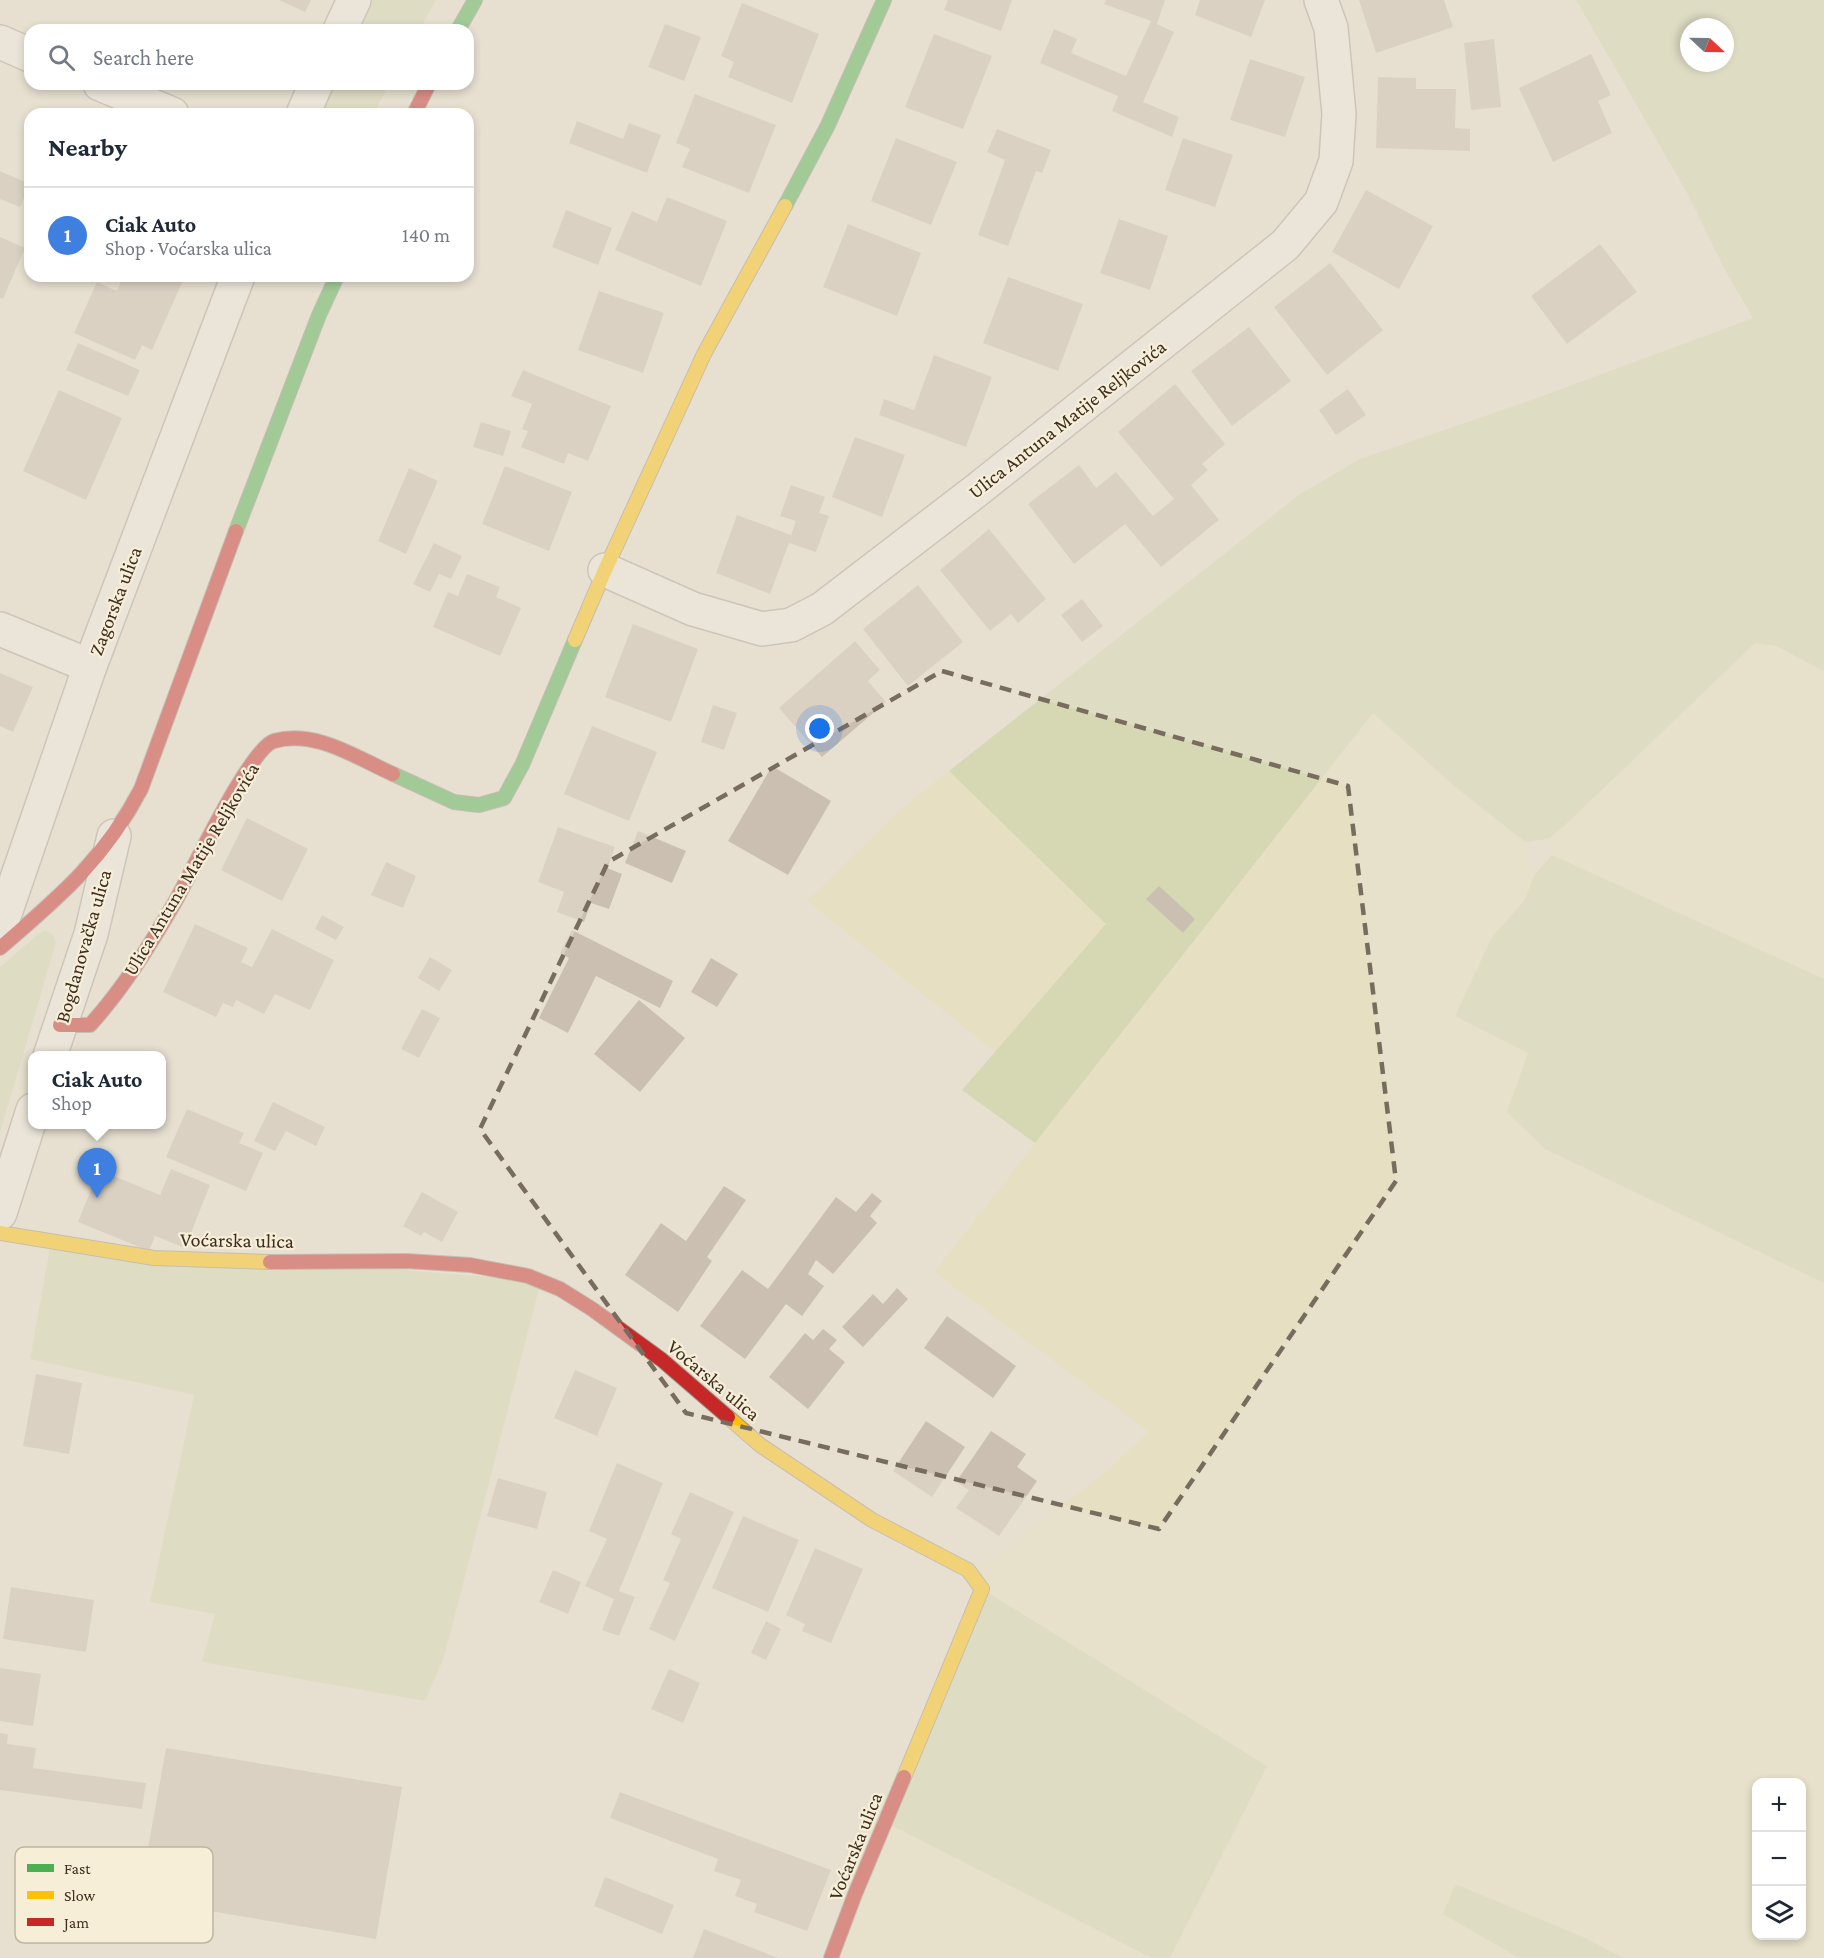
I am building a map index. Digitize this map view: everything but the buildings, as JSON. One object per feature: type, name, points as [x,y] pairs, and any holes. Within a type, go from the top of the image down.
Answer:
[{"type":"street","points":[[343,24],[354,0]]},
{"type":"street","points":[[461,24],[475,0]]},
{"type":"street","name":"Ulica Antuna Matije Reljkovića","points":[[60,1025],[90,1025],[113,1000],[175,902],[246,769],[271,741],[296,737],[323,742],[454,802],[479,805],[504,798],[522,765],[605,570],[704,354],[828,125],[884,0]]},
{"type":"street","name":"Ulica Antuna Matije Reljkovića","points":[[605,570],[693,609],[732,621],[762,629],[791,625],[822,609],[959,504],[1286,245],[1321,202],[1336,161],[1339,114],[1337,92],[1331,28],[1321,0]]},
{"type":"street","points":[[0,42],[24,52]]},
{"type":"street","points":[[114,90],[158,108]]},
{"type":"street","points":[[306,108],[313,90]]},
{"type":"street","points":[[417,108],[426,90]]},
{"type":"street","name":"Zagorska ulica","points":[[0,928],[90,666],[236,282]]},
{"type":"street","points":[[0,948],[76,882],[114,836],[133,807],[263,457],[334,282]]},
{"type":"street","points":[[0,629],[90,666]]},
{"type":"street","name":"Bogdanovačka ulica","points":[[52,1051],[91,934],[114,836]]},
{"type":"street","points":[[0,1213],[28,1126]]},
{"type":"street","name":"Voćarska ulica","points":[[0,1233],[154,1258],[268,1262],[407,1261],[470,1265],[528,1276],[560,1289],[610,1322],[662,1360],[776,1456],[872,1520],[968,1570],[982,1589],[855,1894],[831,1958]]},
{"type":"highlighted area","points":[[942,671],[1348,786],[1396,1181],[1159,1529],[686,1413],[480,1129],[608,862]]},
{"type":"shaded area","points":[[1755,643],[1776,646],[1824,671],[1824,979],[1552,855],[1548,839]]},
{"type":"shaded area","points":[[1373,713],[1453,785],[1525,842],[1535,875],[1524,901],[1492,937],[1455,1016],[1528,1053],[1508,1112],[1545,1149],[1824,1283],[1824,1958],[1624,1958],[1583,1937],[1455,1884],[1443,1914],[1519,1958],[1170,1958],[1267,1766],[982,1589],[968,1570],[996,1558],[1031,1528],[1098,1478],[1149,1432],[934,1272]]},
{"type":"shaded area","points":[[949,771],[1106,924],[995,1052],[807,901],[903,807]]},
{"type":"shaded area","points":[[885,1822],[1152,1958],[831,1958]]},
{"type":"green space","points":[[355,0],[436,0],[423,24],[345,24]]},
{"type":"green space","points":[[1576,0],[1824,0],[1824,671],[1776,646],[1755,643],[1564,826],[1548,839],[1525,842],[1453,785],[1373,713],[1035,1143],[962,1090],[1106,924],[949,771],[1300,494],[1360,459],[1534,399],[1753,318],[1727,274],[1687,193]]},
{"type":"green space","points":[[320,90],[387,90],[376,108],[313,108]]},
{"type":"green space","points":[[1552,855],[1824,979],[1824,1283],[1545,1149],[1507,1112],[1528,1053],[1455,1016],[1492,937],[1524,901],[1535,874]]},
{"type":"green space","points":[[46,930],[53,935],[56,943],[0,1133],[0,967],[38,934]]},
{"type":"green space","points":[[51,1242],[541,1281],[443,1660],[425,1701],[202,1662],[215,1614],[150,1602],[194,1395],[30,1359]]},
{"type":"green space","points":[[982,1589],[1267,1766],[1170,1958],[1152,1958],[885,1822]]},
{"type":"green space","points":[[1455,1884],[1583,1937],[1624,1958],[1519,1958],[1443,1914]]},
{"type":"traffic: fast","points":[[461,24],[475,0]]},
{"type":"traffic: fast","points":[[785,206],[828,125],[884,0]]},
{"type":"traffic: fast","points":[[236,531],[319,315],[334,282]]},
{"type":"traffic: fast","points":[[393,774],[454,802],[479,805],[504,798],[522,765],[575,640]]},
{"type":"traffic: slow","points":[[575,640],[704,354],[785,206]]},
{"type":"traffic: slow","points":[[0,1233],[154,1258],[270,1262]]},
{"type":"traffic: slow","points":[[728,1417],[760,1445],[872,1520],[968,1570],[982,1589],[904,1777]]},
{"type":"traffic: jam","points":[[417,108],[426,90]]},
{"type":"traffic: jam","points":[[0,948],[79,876],[112,837],[127,814],[141,789],[236,531]]},
{"type":"traffic: jam","points":[[60,1025],[90,1025],[125,982],[175,902],[236,788],[251,765],[274,741],[289,738],[320,742],[350,753],[393,774]]},
{"type":"traffic: jam","points":[[270,1262],[407,1261],[470,1265],[528,1276],[560,1289],[592,1309],[662,1360],[728,1417]]},
{"type":"traffic: jam","points":[[831,1958],[904,1777]]},
{"type":"place","name":"Ciak Auto","points":[[97,1198]]}]
